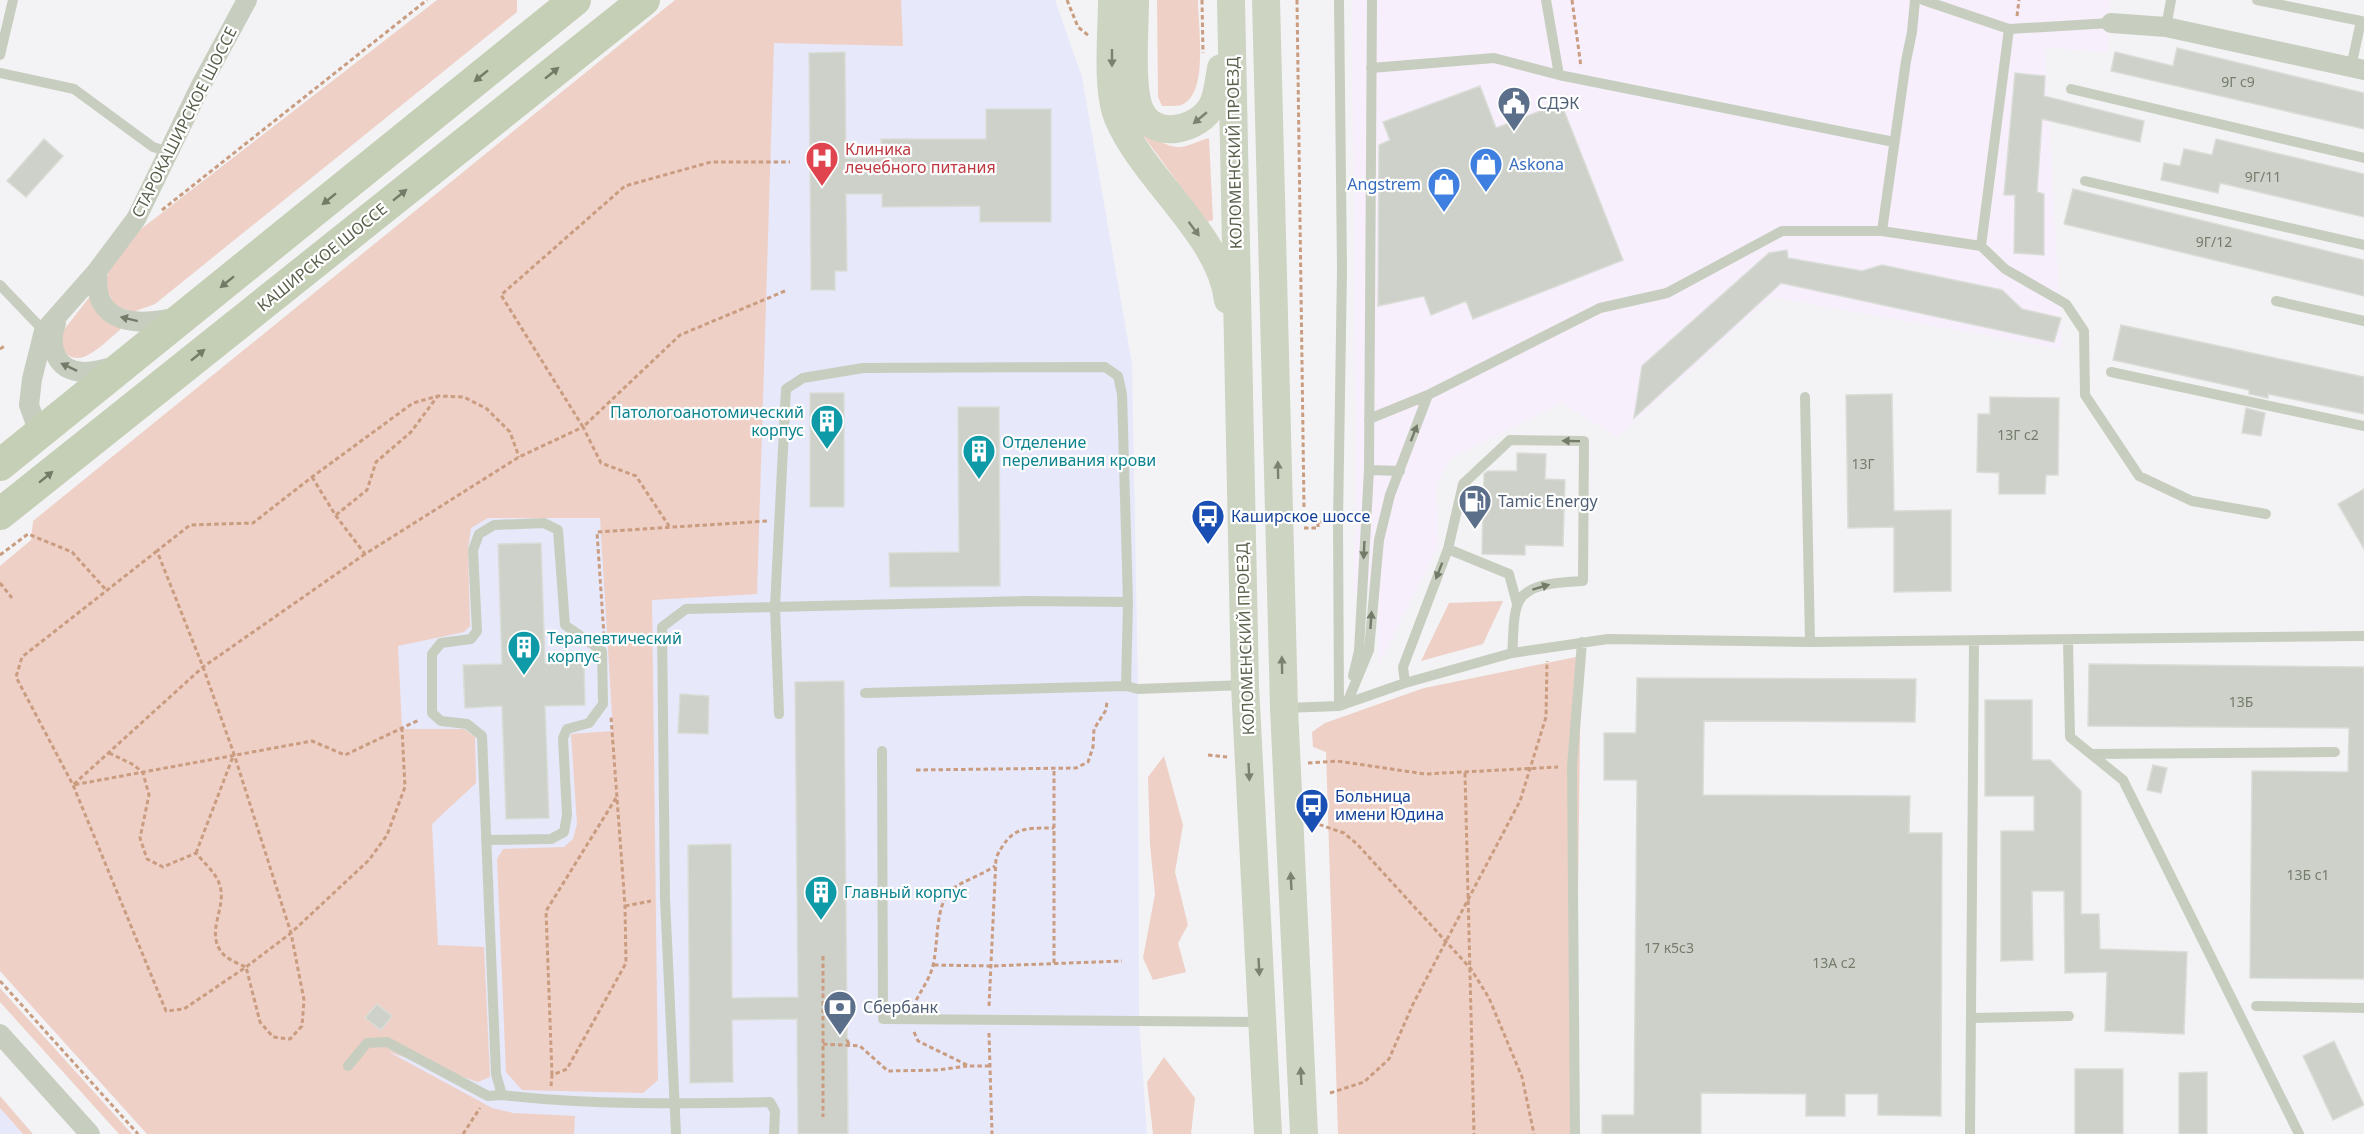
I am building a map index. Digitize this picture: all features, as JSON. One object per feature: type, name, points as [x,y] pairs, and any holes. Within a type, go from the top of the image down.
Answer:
[{"type":"main road","points":[[0,465],[575,0]]},
{"type":"main road","name":"КАШИРСКОЕ ШОССЕ","points":[[0,514],[644,0]]},
{"type":"main road","points":[[1112,0],[1112,90],[1117,116],[1131,145],[1196,231],[1219,267],[1227,291],[1239,399]]},
{"type":"main road","points":[[1135,0],[1135,94],[1140,111],[1149,123],[1164,129],[1185,128],[1203,117],[1213,104],[1231,12]]},
{"type":"main road","points":[[1266,0],[1288,838],[1304,1134]]},
{"type":"main road","name":"КОЛОМЕНСКИЙ ПРОЕЗД","points":[[1231,12],[1245,685],[1269,1134]]},
{"type":"street","name":"СТАРОКАШИРСКОЕ ШОССЕ","points":[[39,433],[29,405],[32,379],[44,330],[97,271],[136,219],[247,0]]},
{"type":"street","points":[[2111,23],[2166,27],[2357,68]]},
{"type":"street","points":[[97,271],[101,300],[112,314],[133,321],[149,322],[186,314]]},
{"type":"street","name":"СТАРОКАШИРСКОЕ ШОССЕ","points":[[59,312],[53,331],[52,347],[63,366],[73,371],[85,372],[126,364]]},
{"type":"street","points":[[0,1034],[90,1134]]},
{"type":"lane","points":[[0,56],[13,0]]},
{"type":"lane","points":[[1339,0],[1342,269],[1338,521],[1343,704]]},
{"type":"lane","points":[[1343,704],[1359,651],[1369,470],[1372,0]]},
{"type":"lane","points":[[1546,0],[1559,75]]},
{"type":"lane","points":[[1882,231],[1915,0]]},
{"type":"lane","points":[[1923,0],[2009,29],[2111,23]]},
{"type":"lane","points":[[2166,27],[2171,0]]},
{"type":"lane","points":[[2257,0],[2361,21],[2357,68]]},
{"type":"lane","points":[[1981,246],[2009,29]]},
{"type":"lane","points":[[1371,69],[1494,58],[1559,75],[1894,142]]},
{"type":"lane","points":[[0,73],[74,89],[153,147],[169,152]]},
{"type":"lane","points":[[2071,90],[2364,158]]},
{"type":"lane","points":[[2085,181],[2364,245]]},
{"type":"lane","points":[[1369,419],[1428,395],[1600,308],[1667,293],[1782,231],[1882,231],[1981,246],[2005,269],[2066,304],[2084,331],[2085,395],[2139,476],[2193,501],[2266,514]]},
{"type":"lane","points":[[0,285],[44,330]]},
{"type":"lane","points":[[2276,301],[2364,321]]},
{"type":"lane","points":[[779,714],[775,607],[786,389],[803,378],[862,368],[1105,366],[1118,376],[1122,394],[1128,602],[1126,687]]},
{"type":"lane","points":[[2111,372],[2364,426]]},
{"type":"lane","points":[[1343,704],[1369,650],[1379,540],[1390,495],[1428,395]]},
{"type":"lane","points":[[1805,397],[1810,642]]},
{"type":"lane","points":[[1405,683],[1403,667],[1448,549],[1463,484],[1510,440],[1584,441],[1583,581],[1554,583],[1533,588],[1517,604]]},
{"type":"lane","points":[[1369,470],[1400,471]]},
{"type":"lane","points":[[486,840],[551,838],[564,832],[567,815],[563,738],[567,729],[589,723],[603,704],[602,651],[565,625],[558,530],[544,523],[494,525],[479,534],[473,550],[477,631],[471,639],[441,643],[432,654],[432,713],[441,721],[467,724],[482,736],[486,840],[496,1074],[502,1095]]},
{"type":"lane","points":[[1448,549],[1509,574],[1517,604],[1512,653]]},
{"type":"lane","points":[[676,1134],[665,898],[662,627],[686,609],[1024,601],[1128,602]]},
{"type":"lane","points":[[1284,708],[1343,704],[1405,683],[1512,653],[1608,639],[1810,642],[2364,636]]},
{"type":"lane","points":[[2068,640],[2070,737],[2123,780],[2299,1134]]},
{"type":"lane","points":[[1970,1134],[1974,641]]},
{"type":"lane","points":[[1575,1134],[1572,766],[1582,642]]},
{"type":"lane","points":[[865,693],[1245,685]]},
{"type":"lane","points":[[882,751],[883,1019],[1262,1022]]},
{"type":"lane","points":[[2091,754],[2336,752]]},
{"type":"lane","points":[[2256,1006],[2364,1008]]},
{"type":"lane","points":[[1971,1018],[2069,1017]]},
{"type":"lane","points":[[348,1066],[367,1043],[387,1042],[488,1096],[673,1104],[770,1102],[775,1111],[774,1134]]},
{"type":"path","points":[[136,219],[152,218],[427,0]]},
{"type":"path","points":[[1067,0],[1078,27]]},
{"type":"path","points":[[1202,0],[1203,57]]},
{"type":"path","points":[[1297,0],[1304,528],[1318,528]]},
{"type":"path","points":[[1572,0],[1583,79]]},
{"type":"path","points":[[669,526],[636,476],[601,463],[583,427],[501,295],[625,186],[711,162],[790,162]]},
{"type":"path","points":[[73,785],[203,667],[365,554],[519,457],[583,427],[680,335],[785,291]]},
{"type":"path","points":[[0,349],[6,345]]},
{"type":"path","points":[[402,729],[405,787],[387,835],[369,860],[291,933],[246,967],[184,1009],[166,1011],[73,785],[16,677],[22,657],[190,525],[254,523],[312,477],[413,404],[438,396],[464,397],[487,409],[510,432],[519,457]]},
{"type":"path","points":[[336,516],[367,490],[376,462],[411,432],[438,396]]},
{"type":"path","points":[[312,477],[336,516],[365,554]]},
{"type":"path","points":[[605,647],[597,532],[778,520]]},
{"type":"path","points":[[0,555],[28,534],[72,552],[107,591]]},
{"type":"path","points":[[157,551],[203,667],[234,754],[291,933],[304,1000],[302,1026],[291,1039],[273,1037],[260,1023],[246,967],[224,955],[218,944],[214,927],[222,903],[219,883],[196,853]]},
{"type":"path","points":[[0,583],[12,598]]},
{"type":"path","points":[[1330,1094],[1364,1082],[1389,1059],[1413,1004],[1469,902],[1520,801],[1546,717],[1547,648]]},
{"type":"path","points":[[916,770],[1077,768],[1088,762],[1093,747],[1094,729],[1106,710],[1107,687]]},
{"type":"path","points":[[73,785],[312,741],[345,755],[432,713]]},
{"type":"path","points":[[552,1075],[567,1069],[626,963],[625,906],[610,716]]},
{"type":"path","points":[[109,753],[134,765],[143,773],[149,795],[140,838],[147,858],[163,867],[196,853],[234,754]]},
{"type":"path","points":[[1307,763],[1337,761],[1425,774],[1572,766]]},
{"type":"path","points":[[1054,770],[1054,963]]},
{"type":"path","points":[[1465,772],[1474,1134]]},
{"type":"path","points":[[551,1100],[546,911],[616,796]]},
{"type":"path","points":[[1310,822],[1344,833],[1357,844],[1471,969],[1489,998],[1522,1077],[1534,1134]]},
{"type":"path","points":[[992,1134],[988,1020],[996,858],[1004,842],[1023,828],[1054,828]]},
{"type":"path","points":[[969,1066],[918,1041],[908,1019],[934,965],[942,909],[948,892],[956,886],[983,875],[995,866]]},
{"type":"path","points":[[625,906],[665,898]]},
{"type":"path","points":[[822,956],[823,1117]]},
{"type":"path","points":[[934,965],[991,966],[1122,961]]},
{"type":"path","points":[[0,981],[138,1134]]},
{"type":"path","points":[[823,1044],[860,1046],[888,1071],[991,1066]]},
{"type":"path","points":[[463,1134],[488,1096]]},
{"type":"shaded area","points":[[437,0],[517,0],[517,12],[155,304],[133,312],[116,306],[110,296],[107,277],[109,269],[132,236]]},
{"type":"shaded area","points":[[675,0],[901,0],[903,46],[774,43],[757,594],[652,600],[658,1080],[643,1093],[522,1090],[506,1072],[497,859],[503,849],[564,847],[573,839],[577,824],[571,734],[613,731],[600,518],[488,518],[471,528],[468,549],[470,626],[464,632],[398,646],[402,729],[464,729],[475,737],[476,783],[432,824],[438,945],[484,947],[490,1077],[478,1082],[389,1052],[492,1108],[513,1113],[575,1116],[574,1134],[147,1134],[0,971],[0,566],[31,540],[33,521]]},
{"type":"shaded area","points":[[778,0],[1055,0],[1082,77],[1132,364],[1138,689],[1139,1021],[1147,1134],[147,1134],[0,971],[0,618]]},
{"type":"shaded area","points":[[1157,0],[1198,0],[1200,55],[1197,84],[1192,96],[1180,105],[1162,106],[1158,97]]},
{"type":"shaded area","points":[[1352,0],[2111,0],[2108,53],[2045,47],[2062,349],[1771,297],[1618,437],[1561,403],[1450,459],[1436,486],[1439,545],[1378,666],[1379,590],[1353,591],[1356,512]]},
{"type":"shaded area","points":[[1142,134],[1175,147],[1209,138],[1213,220],[1207,222]]},
{"type":"shaded area","points":[[91,295],[125,325],[88,355],[72,357],[61,349],[63,331]]},
{"type":"shaded area","points":[[1503,601],[1483,644],[1421,661],[1449,603]]},
{"type":"shaded area","points":[[1581,656],[1575,1134],[1338,1134],[1326,752],[1313,747],[1312,732],[1325,723],[1424,688]]},
{"type":"shaded area","points":[[1164,756],[1183,825],[1175,872],[1188,925],[1178,943],[1186,972],[1153,980],[1143,958],[1155,894],[1150,845],[1148,777]]},
{"type":"shaded area","points":[[0,988],[132,1134],[119,1134],[0,1002]]},
{"type":"shaded area","points":[[1164,1057],[1195,1098],[1191,1134],[1153,1134],[1147,1082]]},
{"type":"shaded area","points":[[0,1096],[33,1134],[23,1134],[0,1108]]},
{"type":"shaded area","points":[[0,1108],[23,1134],[0,1134]]},
{"type":"building","points":[[2177,48],[2364,93],[2364,129],[2111,71],[2115,52],[2173,66]]},
{"type":"building","points":[[845,52],[846,158],[881,158],[881,139],[986,139],[986,109],[1051,109],[1051,222],[980,222],[980,206],[882,207],[882,194],[846,194],[847,271],[835,271],[835,290],[811,290],[809,53]]},
{"type":"building","points":[[2015,73],[2045,76],[2044,96],[2144,121],[2140,142],[2042,119],[2037,192],[2044,194],[2044,255],[2014,253],[2015,195],[2004,195]]},
{"type":"building","points":[[1480,86],[1496,128],[1561,103],[1623,260],[1473,319],[1466,301],[1431,315],[1424,296],[1378,306],[1379,145],[1390,140],[1383,122]]},
{"type":"building","points":[[44,139],[63,156],[26,197],[7,181]]},
{"type":"building","points":[[2216,139],[2364,174],[2364,217],[2220,183],[2218,193],[2161,180],[2164,163],[2180,166],[2184,149],[2212,155]]},
{"type":"building","points":[[2073,189],[2364,260],[2364,296],[2064,224]]},
{"type":"building","points":[[1787,250],[1788,258],[1862,271],[1882,265],[2002,290],[2022,309],[2061,318],[2054,342],[1781,283],[1634,418],[1642,366],[1769,253]]},
{"type":"building","points":[[2121,325],[2364,377],[2364,414],[2268,394],[2268,398],[2249,394],[2249,390],[2113,360]]},
{"type":"building","name":"Патологоанотомический корпус","points":[[810,393],[844,393],[844,507],[810,507]]},
{"type":"building","points":[[1892,394],[1894,511],[1951,510],[1951,591],[1894,592],[1894,527],[1848,528],[1846,395]]},
{"type":"building","points":[[1990,397],[2059,398],[2058,475],[2046,475],[2045,494],[1999,494],[1999,473],[1977,472],[1978,414],[1990,414]]},
{"type":"building","name":"Отделение переливания крови","points":[[958,407],[999,407],[1000,586],[890,587],[889,553],[959,552]]},
{"type":"building","points":[[2246,408],[2265,413],[2261,436],[2242,433]]},
{"type":"building","points":[[1517,453],[1546,454],[1545,479],[1565,480],[1563,546],[1525,545],[1525,555],[1482,554],[1484,474],[1488,471],[1517,471]]},
{"type":"building","points":[[2364,489],[2364,549],[2338,504]]},
{"type":"building","name":"Терапевтический корпус","points":[[541,543],[545,663],[584,662],[585,705],[545,706],[549,818],[506,819],[502,706],[465,708],[463,665],[502,664],[498,544]]},
{"type":"building","points":[[2089,664],[2364,667],[2364,979],[2250,978],[2252,771],[2348,772],[2349,728],[2088,726]]},
{"type":"building","points":[[1637,678],[1916,679],[1915,722],[1704,721],[1703,795],[1910,796],[1909,833],[1942,833],[1941,1116],[1878,1115],[1878,1094],[1845,1094],[1845,1116],[1806,1116],[1806,1094],[1701,1093],[1701,1134],[1602,1134],[1602,1115],[1634,1115],[1637,780],[1604,780],[1604,733],[1636,733]]},
{"type":"building","name":"Главный корпус","points":[[844,681],[848,1134],[798,1134],[797,1019],[732,1020],[733,1082],[690,1083],[688,845],[731,844],[732,998],[798,997],[795,682]]},
{"type":"building","points":[[680,694],[709,696],[708,734],[678,733]]},
{"type":"building","points":[[1985,700],[2032,700],[2032,760],[2050,760],[2081,791],[2081,914],[2099,914],[2100,949],[2187,952],[2184,1034],[2105,1031],[2107,972],[2065,973],[2064,891],[2032,891],[2033,960],[2001,961],[2001,831],[2034,831],[2034,796],[1985,796]]},
{"type":"building","points":[[2153,765],[2167,768],[2161,793],[2147,790]]},
{"type":"building","points":[[377,1004],[392,1016],[381,1030],[365,1018]]},
{"type":"building","points":[[2334,1041],[2364,1105],[2333,1120],[2303,1056]]},
{"type":"building","points":[[2075,1069],[2123,1069],[2123,1134],[2075,1134]]},
{"type":"building","points":[[2207,1072],[2207,1134],[2179,1134],[2179,1073]]},
{"type":"place","name":"СДЭК","points":[[1514,132]]},
{"type":"place","name":"Клиника лечебного питания","points":[[822,187]]},
{"type":"place","name":"Askona","points":[[1486,193]]},
{"type":"place","name":"Angstrem","points":[[1444,213]]},
{"type":"place","name":"Патологоанотомический корпус","points":[[827,450]]},
{"type":"place","name":"Отделение переливания крови","points":[[979,480]]},
{"type":"place","name":"Tamic Energy","points":[[1475,530]]},
{"type":"place","name":"Каширское шоссе","points":[[1208,545]]},
{"type":"place","name":"Терапевтический корпус","points":[[524,676]]},
{"type":"place","name":"Больница имени Юдина","points":[[1312,834]]},
{"type":"place","name":"Главный корпус","points":[[821,921]]},
{"type":"place","name":"Сбербанк","points":[[840,1036]]}]
